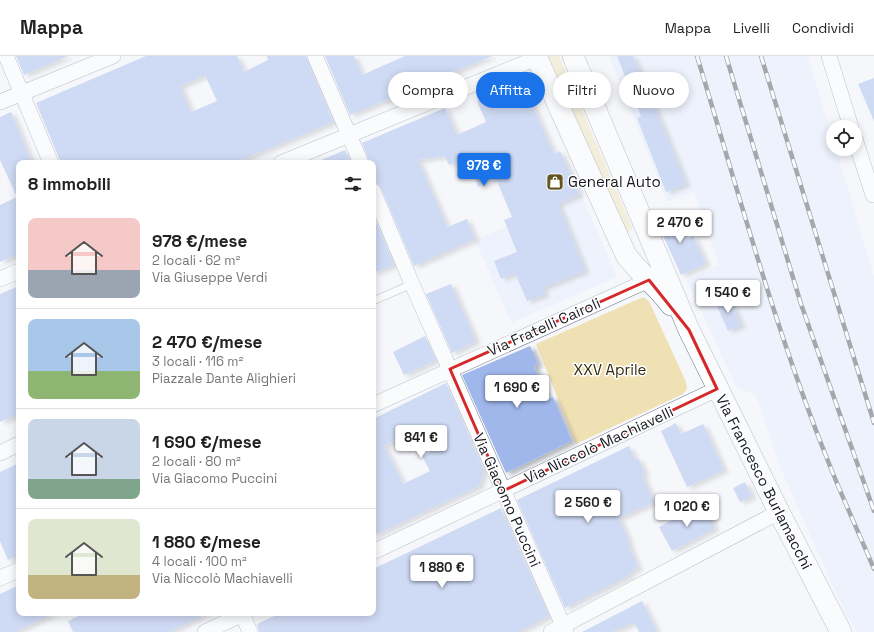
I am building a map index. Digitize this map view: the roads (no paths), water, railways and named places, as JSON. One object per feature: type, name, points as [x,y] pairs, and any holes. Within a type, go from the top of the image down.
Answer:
[{"type":"street","points":[[6,56],[50,160]]},
{"type":"street","points":[[0,102],[113,56]]},
{"type":"street","points":[[315,56],[360,160]]},
{"type":"street","points":[[573,56],[689,330]]},
{"type":"street","points":[[829,56],[849,120]]},
{"type":"street","points":[[288,160],[537,57],[626,255],[635,267],[664,295],[689,330]]},
{"type":"street","points":[[860,156],[872,195],[874,195]]},
{"type":"street","name":"Via Giacomo Puccini","points":[[376,198],[503,491],[560,630]]},
{"type":"street","points":[[0,279],[16,272]]},
{"type":"street","name":"Via Fratelli Cairoli","points":[[376,404],[649,280]]},
{"type":"street","name":"Via Francesco Burlamacchi","points":[[689,330],[717,390],[841,632]]},
{"type":"street","name":"Via Niccolò Machiavelli","points":[[376,551],[717,390]]},
{"type":"street","points":[[0,452],[16,445]]},
{"type":"street","points":[[560,630],[779,512]]},
{"type":"street","points":[[1,576],[16,571]]},
{"type":"street","points":[[205,632],[237,616]]},
{"type":"street","points":[[244,616],[250,632]]},
{"type":"lane","points":[[376,300],[412,284]]},
{"type":"railway","points":[[697,56],[758,260],[791,361],[833,474],[874,569]]},
{"type":"railway","points":[[726,56],[801,304],[874,511]]},
{"type":"railway","points":[[761,56],[874,423]]},
{"type":"place","name":"General Auto","points":[[555,182]]},
{"type":"park label","name":"XXV Aprile","points":[[610,370]]}]
